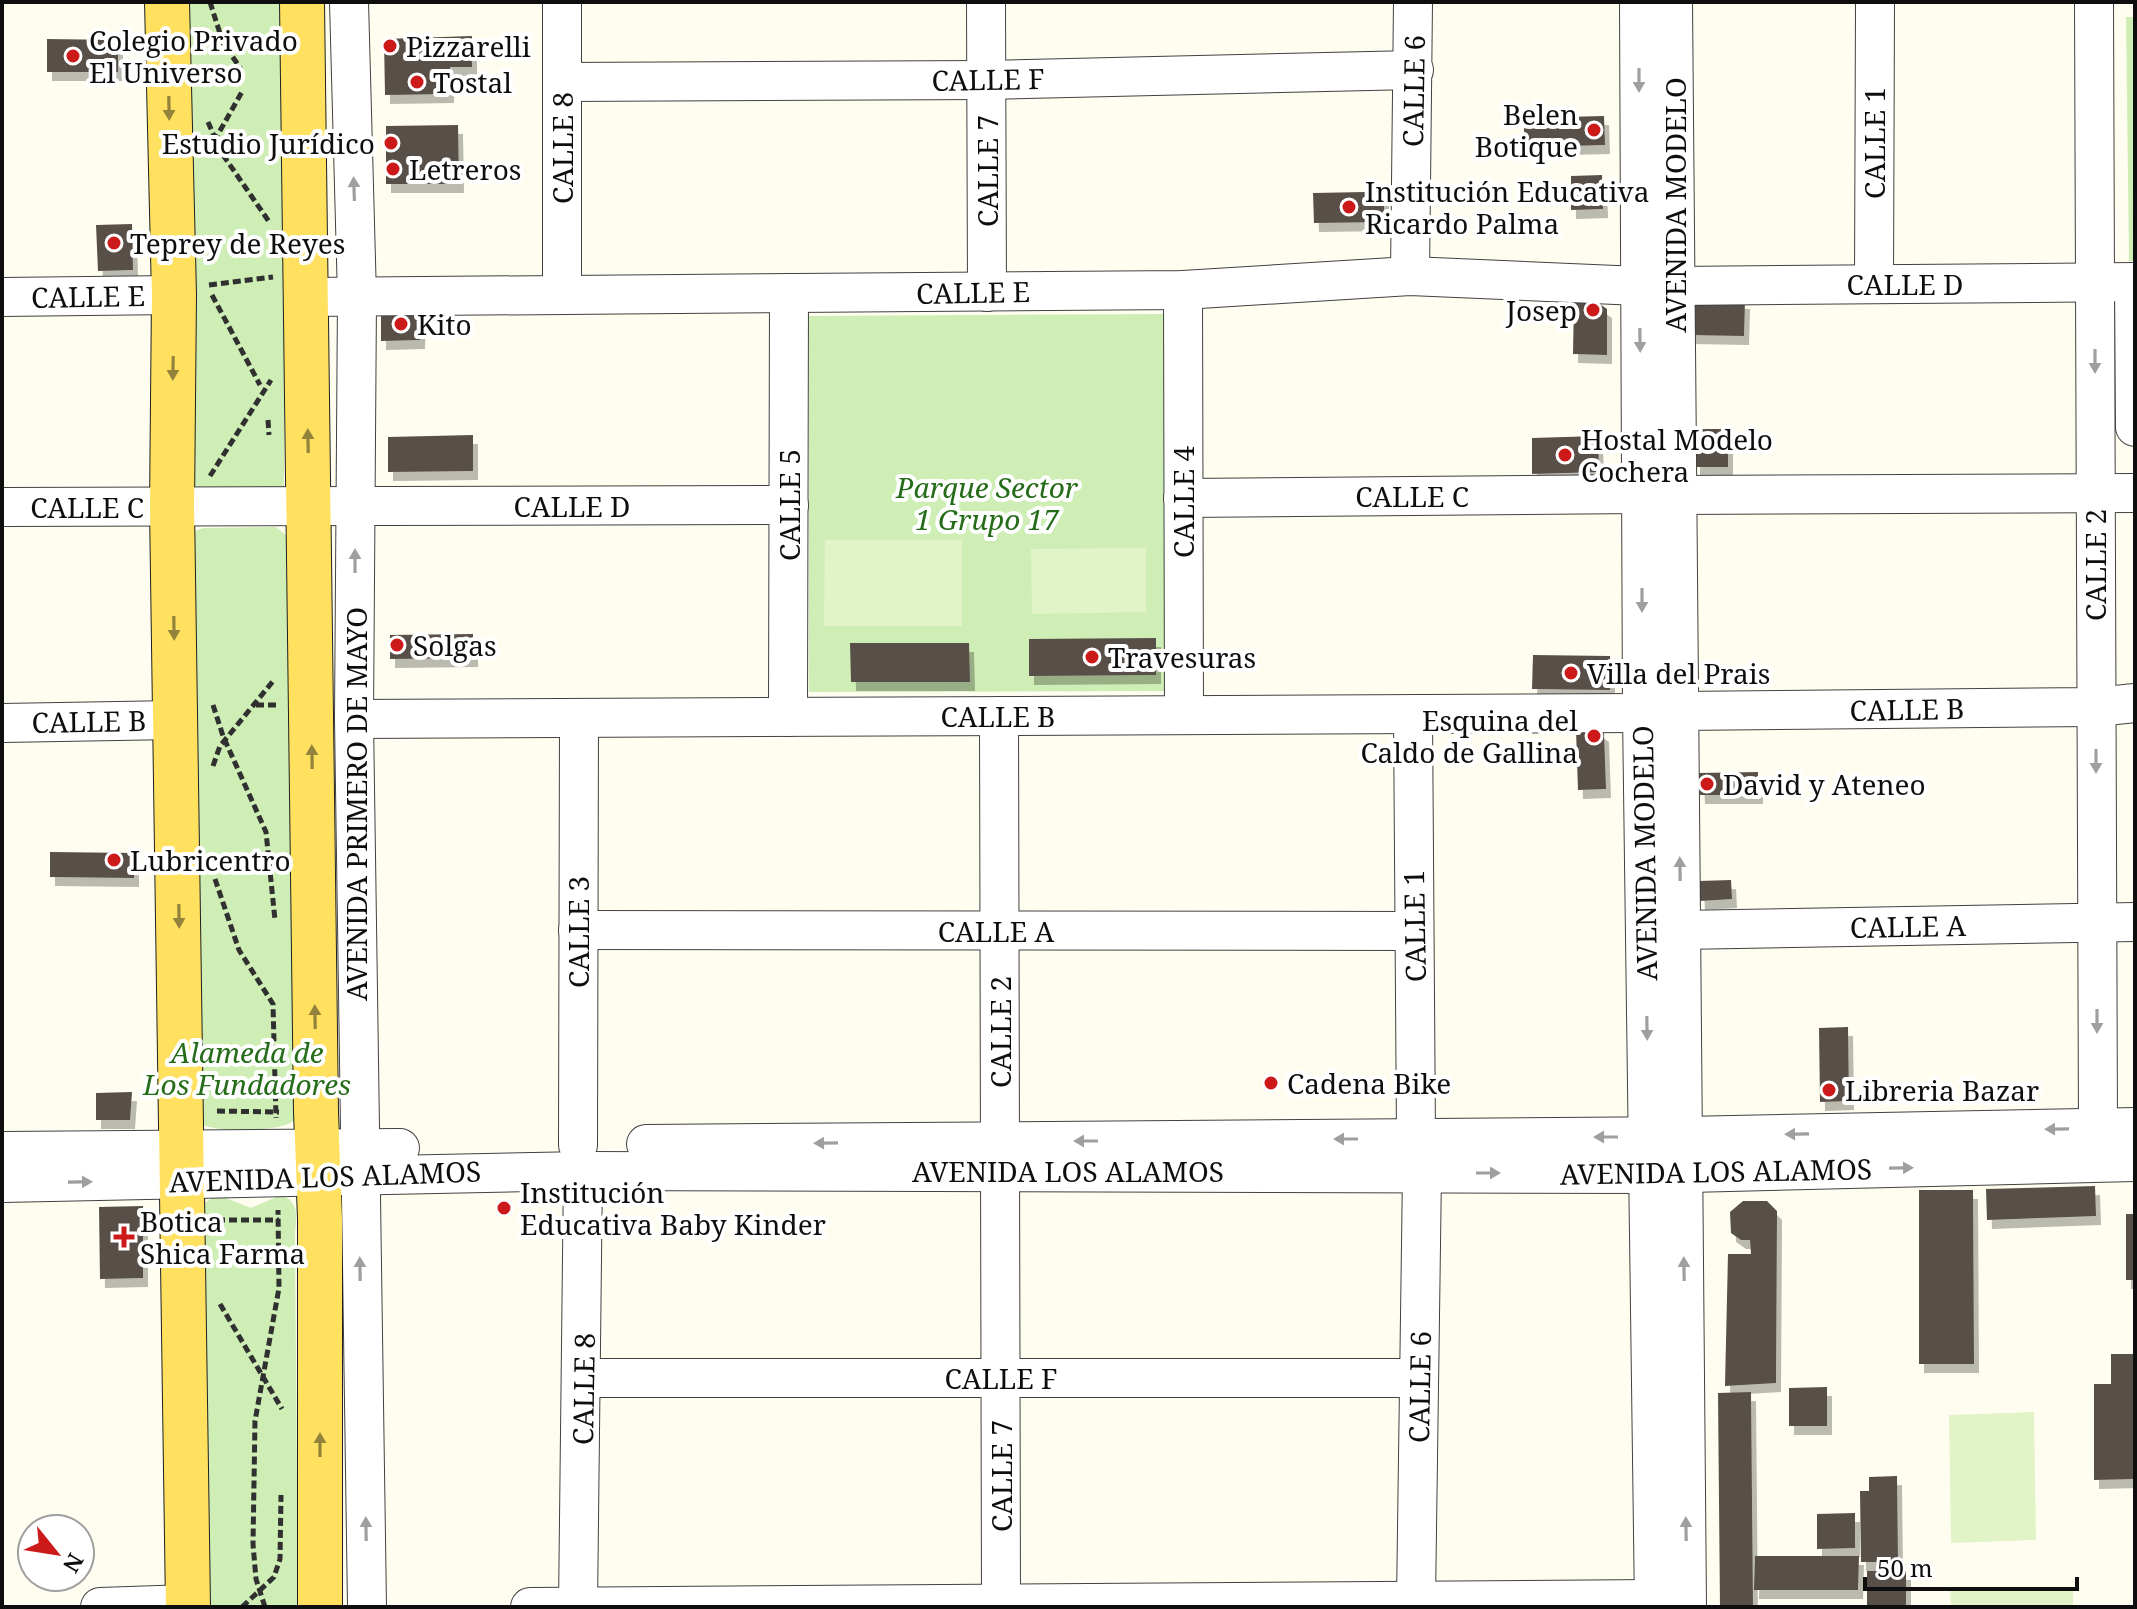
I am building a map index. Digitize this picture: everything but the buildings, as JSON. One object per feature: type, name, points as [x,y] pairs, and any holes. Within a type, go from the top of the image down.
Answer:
[{"type":"main road","name":"AVENIDA PRIMERO DE MAYO","points":[[302,2],[285,281],[309,507],[307,1159],[320,1607]]},
{"type":"main road","points":[[185,9],[197,284],[190,507],[194,710],[183,1165],[188,1606]]},
{"type":"street","name":"AVENIDA PRIMERO DE MAYO","points":[[349,2],[357,297],[354,719],[307,1159],[367,1607]]},
{"type":"street","name":"CALLE 8","points":[[562,2],[562,295]]},
{"type":"street","name":"CALLE 7","points":[[986,2],[987,292]]},
{"type":"street","name":"CALLE 6","points":[[1410,276],[1413,2]]},
{"type":"street","name":"AVENIDA MODELO","points":[[1639,2],[1657,286],[1666,1155],[1665,1604]]},
{"type":"street","name":"AVENIDA MODELO","points":[[1657,286],[1673,2]]},
{"type":"street","name":"CALLE 1","points":[[1874,284],[1875,2]]},
{"type":"street","name":"CALLE 2","points":[[2094,2],[2098,1128]]},
{"type":"street","name":"CALLE F","points":[[562,82],[986,80],[1414,70]]},
{"type":"street","name":"CALLE E","points":[[285,281],[357,297],[1183,290],[1410,276],[1657,286]]},
{"type":"street","name":"CALLE D","points":[[1657,286],[2134,282]]},
{"type":"street","points":[[2134,282],[2135,427]]},
{"type":"street","name":"CALLE E","points":[[2,297],[197,284]]},
{"type":"street","name":"CALLE 4","points":[[1183,290],[1184,715]]},
{"type":"street","name":"CALLE 5","points":[[788,717],[789,293]]},
{"type":"street","name":"CALLE C","points":[[1183,498],[2135,493]]},
{"type":"street","name":"CALLE D","points":[[309,507],[789,505]]},
{"type":"street","name":"CALLE C","points":[[2,507],[309,507]]},
{"type":"street","name":"CALLE B","points":[[354,719],[1660,712],[2096,707],[2135,703]]},
{"type":"street","name":"CALLE B","points":[[2,723],[194,710]]},
{"type":"street","name":"AVENIDA MODELO","points":[[1660,712],[1680,930],[1666,1155]]},
{"type":"street","name":"CALLE 1","points":[[1413,714],[1419,1156]]},
{"type":"street","name":"CALLE 2","points":[[999,716],[1000,1156]]},
{"type":"street","name":"CALLE 3","points":[[579,718],[581,1158]]},
{"type":"street","name":"CALLE A","points":[[1680,930],[2135,922]]},
{"type":"street","name":"CALLE A","points":[[578,930],[1414,931]]},
{"type":"street","name":"AVENIDA LOS ALAMOS","points":[[1666,1155],[2135,1127]]},
{"type":"street","name":"AVENIDA LOS ALAMOS","points":[[2,1151],[183,1165]]},
{"type":"street","name":"AVENIDA LOS ALAMOS","points":[[2,1183],[183,1165],[307,1159],[1666,1155],[2135,1162]]},
{"type":"street","name":"CALLE 7","points":[[1000,1156],[1001,1604]]},
{"type":"street","name":"CALLE 6","points":[[1416,1601],[1419,1156]]},
{"type":"street","name":"CALLE 8","points":[[578,1607],[584,1378],[581,1158]]},
{"type":"street","name":"CALLE F","points":[[584,1378],[1419,1378]]},
{"type":"street","points":[[530,1607],[1226,1605],[1416,1601],[1665,1604]]},
{"type":"street","points":[[100,1607],[188,1606]]},
{"type":"path","points":[[185,9],[203,2]]},
{"type":"path","points":[[210,2],[223,43],[241,69]]},
{"type":"path","points":[[204,160],[243,90]]},
{"type":"path","points":[[206,114],[214,138],[270,223],[270,237]]},
{"type":"path","points":[[197,284],[285,281]]},
{"type":"path","points":[[197,284],[238,341],[260,385]]},
{"type":"path","points":[[190,507],[271,381],[271,366]]},
{"type":"path","points":[[211,771],[225,740],[274,680],[274,665]]},
{"type":"path","points":[[194,710],[225,740],[266,832],[275,922]]},
{"type":"path","points":[[213,869],[220,902],[239,950],[273,1004],[307,1159]]},
{"type":"path","points":[[265,1607],[253,1544],[255,1421],[307,1159],[277,1000]]},
{"type":"path","points":[[183,1165],[307,1159]]},
{"type":"path","points":[[183,1165],[307,1159]]},
{"type":"path","points":[[218,1301],[282,1406],[282,1421]]},
{"type":"path","points":[[242,1607],[274,1577],[280,1559],[281,1483]]},
{"type":"green space","points":[[180,2],[286,2],[284,488],[193,496]]},
{"type":"green space","points":[[2126,17],[2135,17],[2135,261],[2129,261]]},
{"type":"green space","name":"Parque Sector 1 Grupo 17","points":[[1166,314],[1165,691],[809,692],[809,316]]},
{"type":"green space","name":"Alameda de Los Fundadores","points":[[276,527],[286,535],[287,542],[302,1099],[297,1118],[284,1125],[248,1130],[221,1129],[203,1125],[188,533],[204,528]]},
{"type":"green space","points":[[825,540],[962,540],[962,626],[824,626]]},
{"type":"green space","points":[[1146,548],[1146,612],[1032,614],[1031,549]]},
{"type":"green space","points":[[218,1195],[251,1208],[281,1195],[292,1202],[296,1212],[298,1607],[197,1607],[202,1204]]},
{"type":"green space","points":[[2034,1412],[2036,1540],[1951,1543],[1949,1415]]},
{"type":"green space","points":[[2073,1587],[2073,1607],[1951,1607],[1950,1589]]},
{"type":"place","name":"Pizzarelli","points":[[390,46]]},
{"type":"place","name":"Colegio Privado El Universo","points":[[73,56]]},
{"type":"place","name":"Tostal","points":[[417,82]]},
{"type":"place","name":"Belen Botique","points":[[1594,130]]},
{"type":"place","name":"Estudio Jurídico","points":[[391,143]]},
{"type":"place","name":"Letreros","points":[[393,169]]},
{"type":"place","name":"Institución Educativa Ricardo Palma","points":[[1349,207]]},
{"type":"place","name":"Teprey de Reyes","points":[[114,243]]},
{"type":"place","name":"Josep","points":[[1593,310]]},
{"type":"place","name":"Kito","points":[[401,324]]},
{"type":"place","name":"Hostal Modelo Cochera","points":[[1565,455]]},
{"type":"place","name":"Solgas","points":[[397,645]]},
{"type":"place","name":"Travesuras","points":[[1092,657]]},
{"type":"place","name":"Villa del Prais","points":[[1571,673]]},
{"type":"place","name":"Esquina del Caldo de Gallina","points":[[1594,736]]},
{"type":"place","name":"David y Ateneo","points":[[1707,784]]},
{"type":"place","name":"Lubricentro","points":[[114,860]]},
{"type":"place","name":"Cadena Bike","points":[[1271,1083]]},
{"type":"place","name":"Libreria Bazar","points":[[1829,1090]]},
{"type":"place","name":"Institución Educativa Baby Kinder","points":[[504,1208]]},
{"type":"place","name":"Botica Shica Farma","points":[[124,1237]]}]
